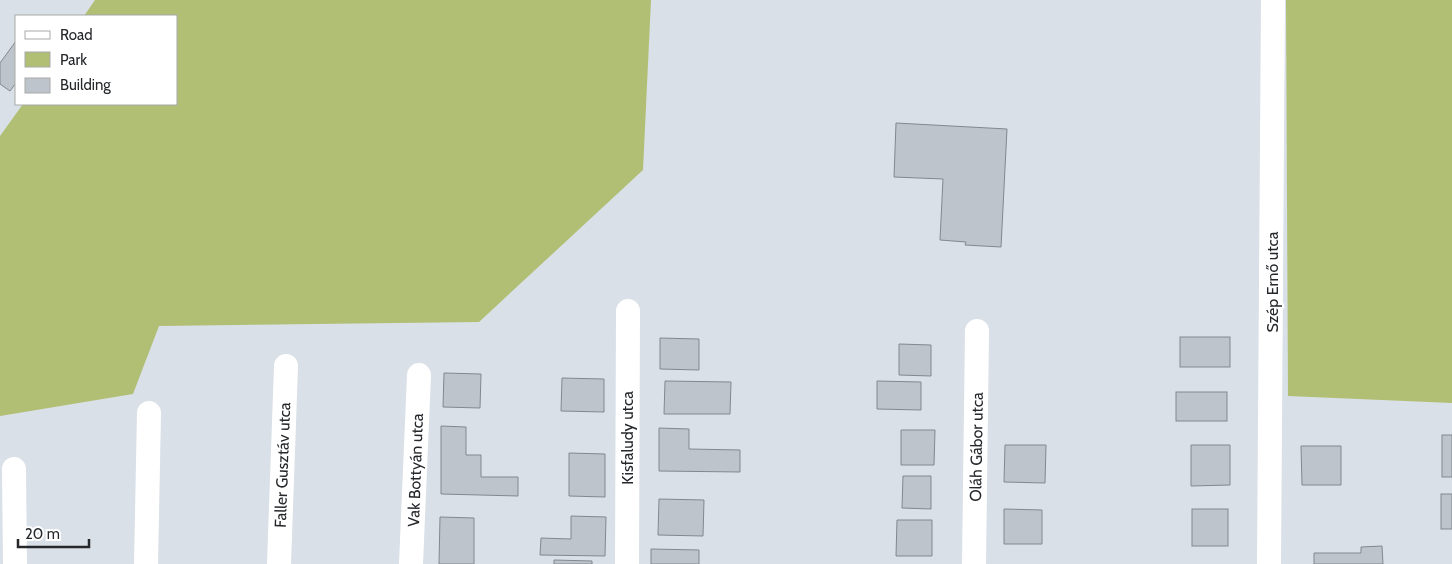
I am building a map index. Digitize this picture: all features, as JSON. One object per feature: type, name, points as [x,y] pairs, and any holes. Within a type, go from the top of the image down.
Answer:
[{"type":"street","name":"Szép Ernő utca","points":[[1269,564],[1273,0]]},
{"type":"street","name":"Kisfaludy utca","points":[[627,564],[628,311]]},
{"type":"street","name":"Oláh Gábor utca","points":[[974,564],[977,331]]},
{"type":"street","name":"Faller Gusztáv utca","points":[[279,564],[286,366]]},
{"type":"street","name":"Vak Bottyán utca","points":[[411,564],[419,375]]},
{"type":"street","points":[[146,564],[149,414]]},
{"type":"street","points":[[14,468],[15,564]]},
{"type":"green space","points":[[95,0],[651,0],[643,170],[479,322],[159,326],[133,394],[0,416],[0,136],[22,105],[178,105],[178,15],[85,15]]},
{"type":"green space","points":[[1286,0],[1452,0],[1452,403],[1288,396]]},
{"type":"building","points":[[15,42],[15,84],[10,91],[0,84],[0,63]]},
{"type":"building","points":[[896,123],[1007,129],[1001,247],[965,245],[966,242],[940,240],[943,179],[894,177]]},
{"type":"building","points":[[1180,337],[1230,337],[1230,367],[1180,367]]},
{"type":"building","points":[[660,338],[699,339],[699,370],[660,369]]},
{"type":"building","points":[[899,344],[931,345],[931,376],[899,375]]},
{"type":"building","points":[[444,373],[481,374],[480,408],[443,407]]},
{"type":"building","points":[[562,378],[604,379],[604,412],[561,411]]},
{"type":"building","points":[[665,381],[731,382],[730,414],[664,414]]},
{"type":"building","points":[[877,381],[921,382],[921,410],[877,409]]},
{"type":"building","points":[[1176,392],[1227,392],[1227,421],[1176,421]]},
{"type":"building","points":[[441,426],[466,427],[466,455],[481,455],[481,477],[518,477],[518,496],[441,494]]},
{"type":"building","points":[[659,428],[689,429],[689,449],[740,450],[740,472],[659,471]]},
{"type":"building","points":[[901,430],[935,430],[934,465],[901,465]]},
{"type":"building","points":[[1442,435],[1452,435],[1452,477],[1442,477]]},
{"type":"building","points":[[1005,445],[1046,445],[1045,483],[1004,482]]},
{"type":"building","points":[[1191,445],[1230,445],[1230,485],[1191,486]]},
{"type":"building","points":[[1301,446],[1341,446],[1341,485],[1302,485]]},
{"type":"building","points":[[569,453],[605,454],[605,497],[569,496]]},
{"type":"building","points":[[903,476],[931,476],[931,509],[902,508]]},
{"type":"building","points":[[1441,494],[1452,494],[1452,529],[1441,529]]},
{"type":"building","points":[[659,499],[704,500],[703,536],[658,535]]},
{"type":"building","points":[[1004,509],[1042,510],[1042,544],[1004,544]]},
{"type":"building","points":[[1192,509],[1228,509],[1228,546],[1192,546]]},
{"type":"building","points":[[571,516],[606,517],[605,556],[540,555],[541,538],[571,539]]},
{"type":"building","points":[[440,517],[474,518],[474,564],[439,564]]},
{"type":"building","points":[[897,520],[932,520],[932,556],[896,556]]},
{"type":"building","points":[[1382,546],[1383,564],[1314,564],[1314,553],[1361,553],[1361,547]]},
{"type":"building","points":[[651,549],[699,550],[699,564],[651,564]]},
{"type":"building","points":[[554,560],[592,561],[592,564],[554,564]]}]
